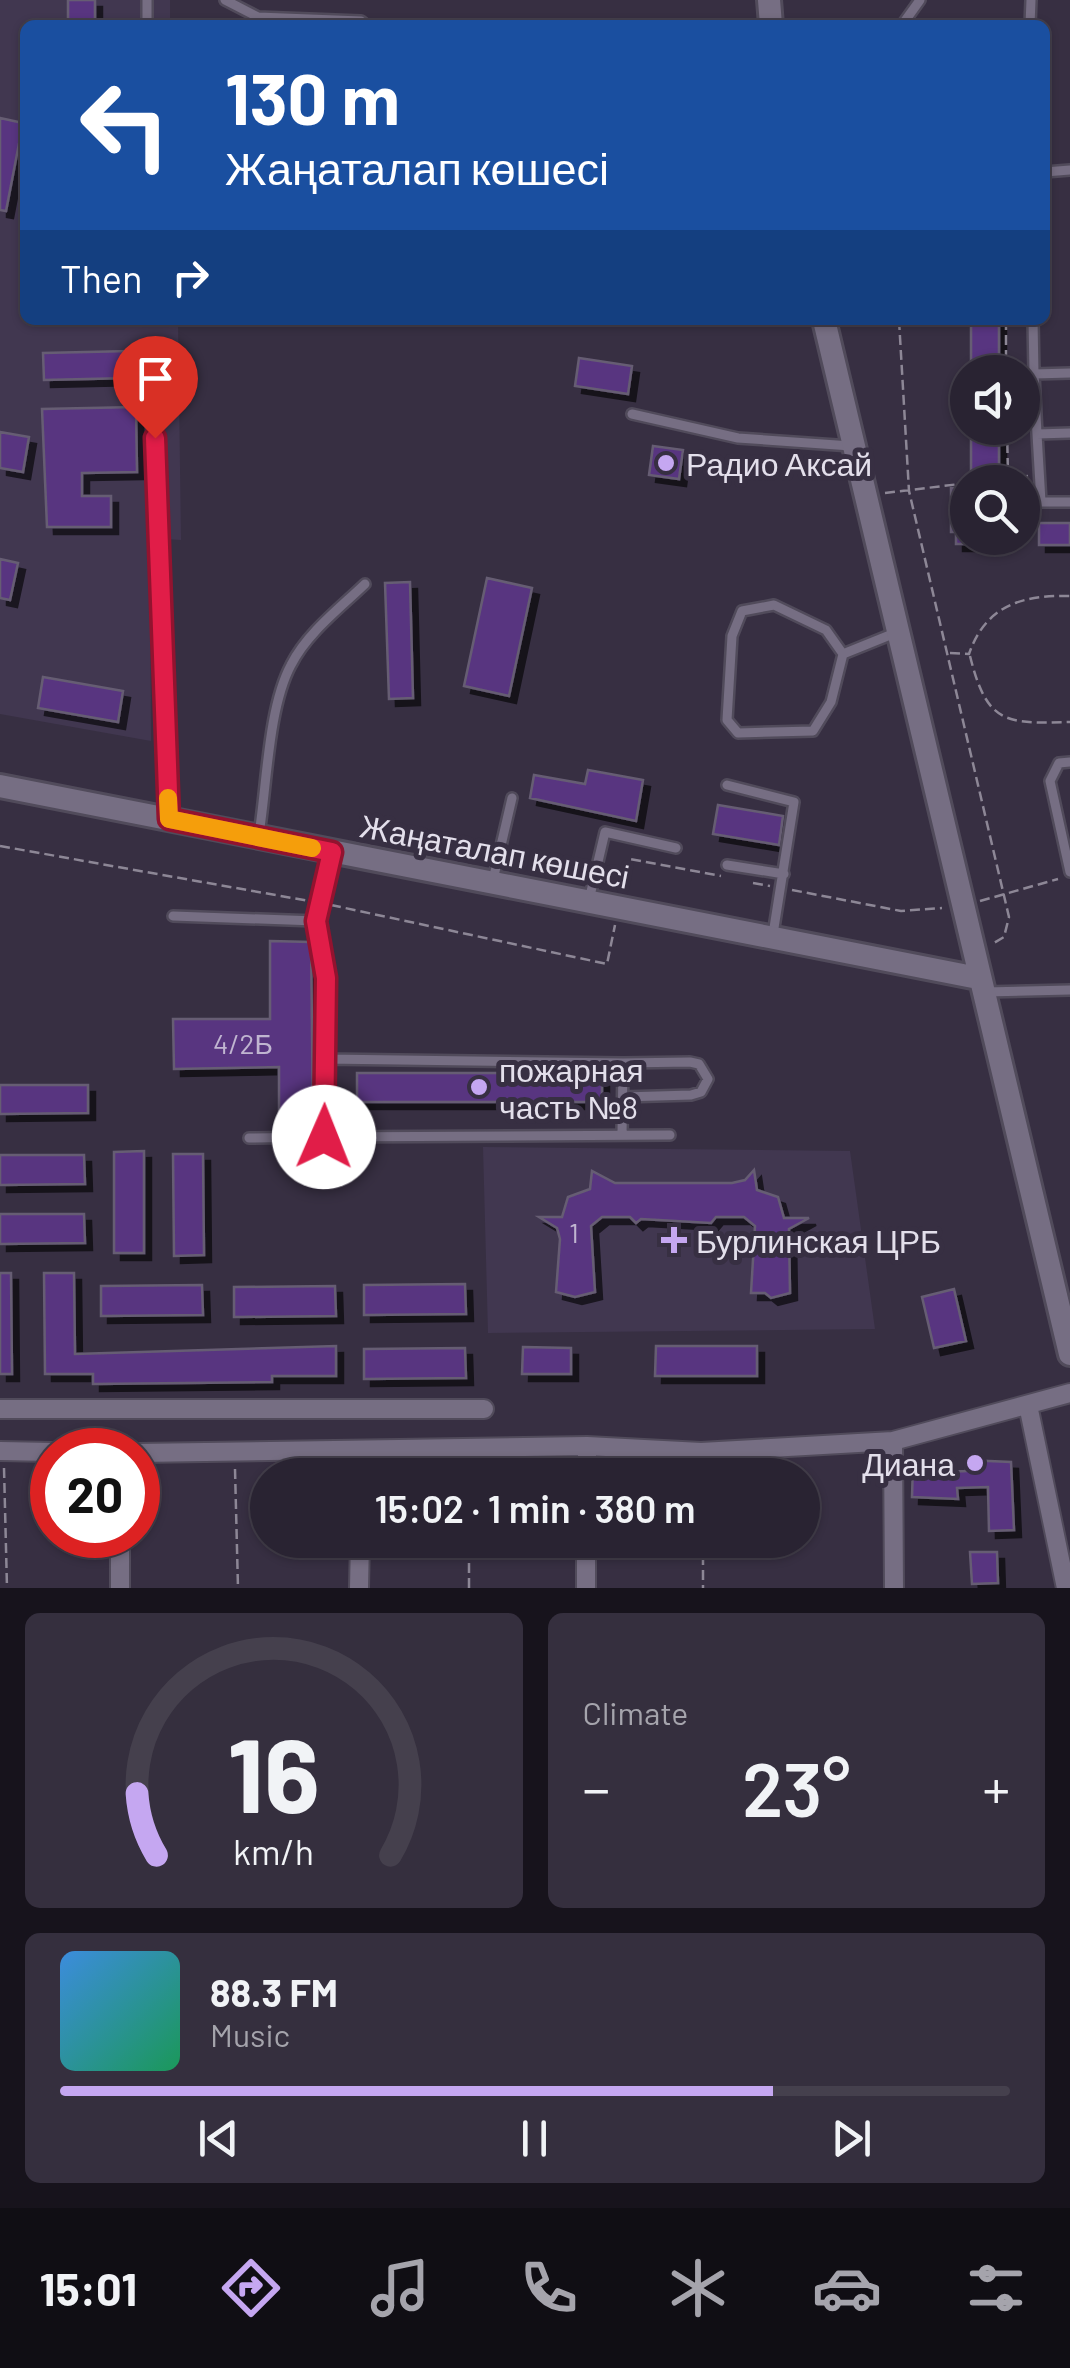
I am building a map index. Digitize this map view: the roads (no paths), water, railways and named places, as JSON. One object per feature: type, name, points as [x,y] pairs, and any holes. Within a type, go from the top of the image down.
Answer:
[{"type":"main road","points":[[825,325],[895,633],[1070,1354]]},
{"type":"main road","name":"Жаңаталап көшесі","points":[[0,786],[978,975]]},
{"type":"street","points":[[160,1453],[587,1446],[702,1452],[893,1441],[1070,1393]]},
{"type":"street","points":[[1028,1405],[1066,1588]]},
{"type":"street","points":[[0,1409],[484,1409]]},
{"type":"street","points":[[893,1441],[894,1588]]},
{"type":"street","points":[[587,1446],[587,1458]]},
{"type":"street","points":[[2,1451],[30,1452]]},
{"type":"street","points":[[361,1451],[361,1458]]},
{"type":"street","points":[[120,1558],[120,1588]]},
{"type":"street","points":[[359,1588],[360,1558]]},
{"type":"street","points":[[586,1558],[586,1588]]},
{"type":"lane","points":[[225,0],[255,20]]},
{"type":"lane","points":[[1032,325],[1033,355]]},
{"type":"lane","points":[[153,371],[169,819]]},
{"type":"lane","points":[[1040,374],[1070,373]]},
{"type":"lane","points":[[632,414],[738,438],[852,446]]},
{"type":"lane","points":[[1040,434],[1070,433]]},
{"type":"lane","points":[[1038,445],[1041,502],[1070,502]]},
{"type":"lane","points":[[259,837],[281,692],[291,664],[308,641],[365,584]]},
{"type":"lane","points":[[774,604],[826,630],[843,654],[832,702],[813,731],[738,733],[726,720],[732,636],[742,611],[774,604]]},
{"type":"lane","points":[[843,654],[895,633]]},
{"type":"lane","points":[[1070,762],[1060,763],[1050,781],[1066,834],[1070,872]]},
{"type":"lane","points":[[726,785],[794,802],[772,937]]},
{"type":"lane","points":[[493,882],[512,798]]},
{"type":"lane","points":[[589,901],[605,832],[676,848]]},
{"type":"lane","points":[[324,1137],[326,978],[316,921],[332,852]]},
{"type":"lane","points":[[727,864],[784,874]]},
{"type":"lane","points":[[172,916],[316,921]]},
{"type":"lane","points":[[978,975],[1070,990]]},
{"type":"lane","points":[[326,1059],[699,1064],[708,1079],[701,1092],[691,1095],[622,1098]]},
{"type":"lane","points":[[622,1135],[623,1064]]},
{"type":"lane","points":[[248,1138],[670,1135]]},
{"type":"place","name":"Радио Аксай","points":[[666,463]]},
{"type":"place","name":"пожарная часть №8","points":[[479,1087]]},
{"type":"place","name":"Бурлинская ЦРБ","points":[[674,1240]]},
{"type":"place","name":"Диана","points":[[975,1463]]}]
